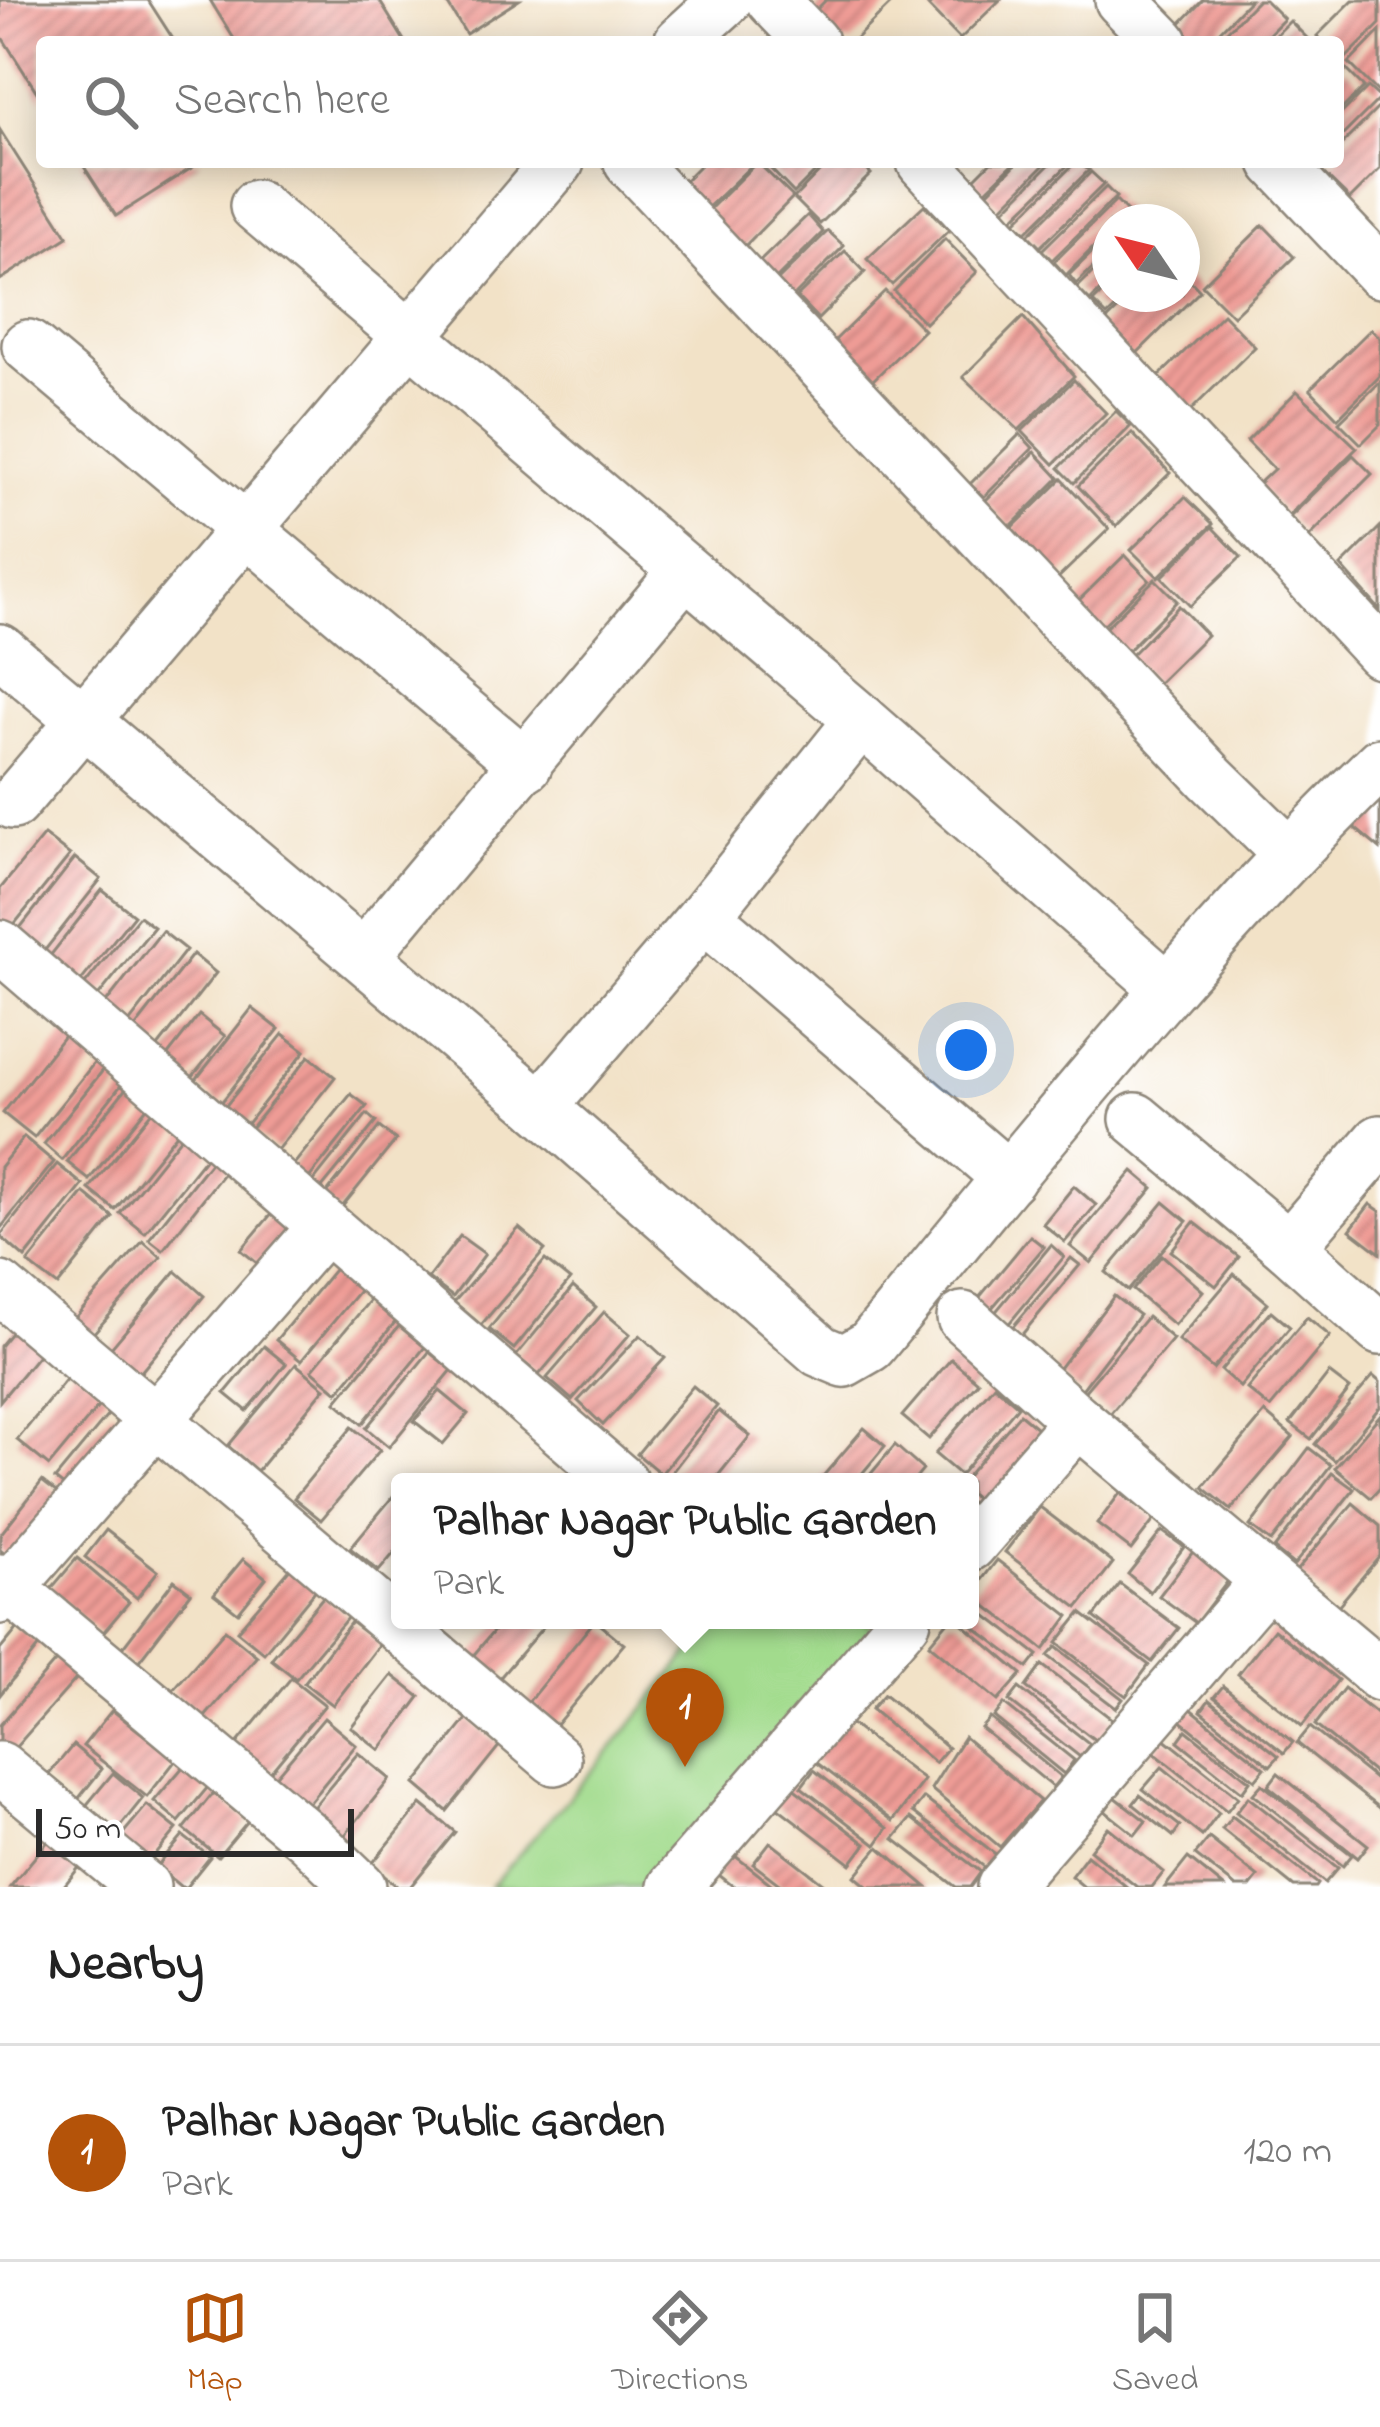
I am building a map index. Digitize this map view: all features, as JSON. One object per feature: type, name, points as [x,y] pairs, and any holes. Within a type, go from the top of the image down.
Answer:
[{"type":"street","points":[[687,36],[726,0]]},
{"type":"street","points":[[772,0],[806,36]]},
{"type":"street","points":[[1121,0],[1156,36]]},
{"type":"street","points":[[13,803],[553,168]]},
{"type":"street","points":[[636,168],[1211,778],[1288,853]]},
{"type":"street","points":[[929,168],[1380,652]]},
{"type":"street","points":[[1282,168],[1380,272]]},
{"type":"street","points":[[256,206],[861,720],[1167,988]]},
{"type":"street","points":[[28,346],[526,765]]},
{"type":"street","points":[[364,956],[685,571]]},
{"type":"street","points":[[0,650],[541,1107],[820,1351],[844,1361],[870,1346],[1167,988],[1288,853],[1380,764]]},
{"type":"street","points":[[541,1107],[704,916],[861,720]]},
{"type":"street","points":[[704,916],[1009,1178]]},
{"type":"street","points":[[0,946],[612,1473]]},
{"type":"street","points":[[1136,1119],[1380,1329]]},
{"type":"street","points":[[1289,1247],[1380,1141]]},
{"type":"street","points":[[325,1226],[3,1589],[310,1839],[360,1887]]},
{"type":"street","points":[[0,1288],[391,1621]]},
{"type":"street","points":[[963,1318],[1380,1676]]},
{"type":"street","points":[[979,1535],[1078,1421]]},
{"type":"street","points":[[1003,1887],[1266,1582]]},
{"type":"street","points":[[400,1629],[555,1759]]},
{"type":"street","points":[[674,1887],[897,1629]]},
{"type":"street","points":[[0,1768],[144,1887]]},
{"type":"green space","points":[[709,1629],[877,1632],[672,1887],[490,1887]]},
{"type":"building","points":[[0,0],[148,0],[171,36],[36,36],[36,91],[0,34]]},
{"type":"building","points":[[210,0],[379,0],[401,36],[232,36]]},
{"type":"building","points":[[445,0],[519,0],[466,34]]},
{"type":"building","points":[[826,0],[895,0],[858,36],[829,36],[810,16]]},
{"type":"building","points":[[935,0],[1000,0],[963,36],[957,36],[928,6]]},
{"type":"building","points":[[1203,0],[1250,0],[1215,36],[1180,36],[1174,30]]},
{"type":"building","points":[[1258,0],[1265,0],[1284,19],[1267,36],[1222,36]]},
{"type":"building","points":[[1353,0],[1380,0],[1380,24],[1344,60],[1344,36],[1317,36]]},
{"type":"building","points":[[1290,21],[1305,36],[1275,36]]},
{"type":"building","points":[[1380,31],[1380,94],[1349,63]]},
{"type":"building","points":[[1344,71],[1364,87],[1344,107]]},
{"type":"building","points":[[1368,87],[1380,98],[1344,134],[1344,111]]},
{"type":"building","points":[[1380,106],[1380,169],[1350,199],[1318,168],[1344,168],[1344,142]]},
{"type":"building","points":[[0,130],[68,237],[0,280]]},
{"type":"building","points":[[85,168],[192,168],[116,216]]},
{"type":"building","points":[[697,168],[749,168],[701,214],[676,189]]},
{"type":"building","points":[[751,168],[763,168],[793,197],[739,252],[703,216]]},
{"type":"building","points":[[770,168],[819,168],[794,193]]},
{"type":"building","points":[[823,168],[865,168],[871,174],[820,224],[794,198]]},
{"type":"building","points":[[985,168],[1009,168],[984,192],[973,180]]},
{"type":"building","points":[[1012,168],[1041,168],[1001,208],[986,194]]},
{"type":"building","points":[[1046,168],[1065,168],[1012,219],[1004,210]]},
{"type":"building","points":[[1070,168],[1089,170],[1026,232],[1015,222]]},
{"type":"building","points":[[1091,172],[1104,184],[1040,247],[1028,235]]},
{"type":"building","points":[[1106,187],[1116,197],[1109,204],[1092,204],[1092,221],[1052,260],[1042,250]]},
{"type":"building","points":[[924,205],[949,230],[892,285],[867,259]]},
{"type":"building","points":[[808,215],[823,232],[770,285],[753,268]]},
{"type":"building","points":[[1092,225],[1092,249],[1066,275],[1054,262]]},
{"type":"building","points":[[1263,225],[1294,257],[1233,316],[1202,285]]},
{"type":"building","points":[[828,231],[844,246],[791,299],[776,282]]},
{"type":"building","points":[[945,239],[977,272],[925,323],[894,291]]},
{"type":"building","points":[[845,251],[865,272],[818,319],[797,297]]},
{"type":"building","points":[[1092,253],[1092,268],[1076,284],[1069,275]]},
{"type":"building","points":[[1092,273],[1092,299],[1077,288]]},
{"type":"building","points":[[885,291],[924,330],[867,386],[828,347]]},
{"type":"building","points":[[1115,312],[1179,312],[1131,359],[1100,327]]},
{"type":"building","points":[[1223,314],[1255,347],[1185,416],[1152,383]]},
{"type":"building","points":[[1023,317],[1074,376],[1019,430],[963,377]]},
{"type":"building","points":[[1371,329],[1380,338],[1380,376],[1338,418],[1310,389]]},
{"type":"building","points":[[1074,380],[1106,413],[1054,464],[1022,431]]},
{"type":"building","points":[[1380,382],[1380,425],[1361,444],[1339,422]]},
{"type":"building","points":[[1297,391],[1357,448],[1288,516],[1257,485],[1274,469],[1247,441]]},
{"type":"building","points":[[1116,411],[1131,426],[1074,483],[1059,468]]},
{"type":"building","points":[[1132,433],[1170,473],[1116,526],[1078,486]]},
{"type":"building","points":[[1020,434],[1033,448],[984,497],[970,484]]},
{"type":"building","points":[[1035,452],[1059,478],[1010,527],[985,501]]},
{"type":"building","points":[[1353,455],[1372,474],[1308,538],[1289,518]]},
{"type":"building","points":[[1062,479],[1109,529],[1052,584],[1019,551],[1027,544],[1012,528]]},
{"type":"building","points":[[1185,497],[1213,524],[1158,577],[1131,550]]},
{"type":"building","points":[[1212,527],[1241,557],[1190,606],[1162,577]]},
{"type":"building","points":[[1380,527],[1380,610],[1341,566]]},
{"type":"building","points":[[1125,555],[1149,580],[1099,629],[1075,604]]},
{"type":"building","points":[[1155,579],[1177,601],[1124,654],[1102,631]]},
{"type":"building","points":[[1179,606],[1207,635],[1155,686],[1128,658]]},
{"type":"building","points":[[1380,789],[1380,849],[1350,824]]},
{"type":"building","points":[[44,835],[70,855],[8,932],[0,925],[0,889]]},
{"type":"building","points":[[75,858],[101,879],[42,954],[16,933]]},
{"type":"building","points":[[102,890],[134,915],[77,986],[46,961]]},
{"type":"building","points":[[139,916],[154,927],[95,1000],[81,989]]},
{"type":"building","points":[[162,931],[186,950],[125,1028],[101,1009]]},
{"type":"building","points":[[193,954],[216,973],[157,1048],[134,1029]]},
{"type":"building","points":[[252,1008],[279,1029],[220,1104],[194,1082]]},
{"type":"building","points":[[199,1015],[225,1036],[189,1081],[163,1061]]},
{"type":"building","points":[[67,1032],[99,1057],[34,1138],[3,1113]]},
{"type":"building","points":[[283,1034],[305,1051],[246,1125],[224,1108]]},
{"type":"building","points":[[309,1056],[335,1077],[277,1150],[250,1129]]},
{"type":"building","points":[[108,1064],[126,1079],[62,1160],[44,1144]]},
{"type":"building","points":[[131,1082],[153,1100],[89,1180],[67,1162]]},
{"type":"building","points":[[351,1094],[367,1106],[306,1182],[290,1169]]},
{"type":"building","points":[[157,1105],[183,1126],[115,1210],[89,1189]]},
{"type":"building","points":[[367,1114],[376,1122],[317,1194],[309,1187]]},
{"type":"building","points":[[189,1127],[214,1147],[145,1233],[120,1213]]},
{"type":"building","points":[[379,1127],[396,1140],[338,1212],[322,1199]]},
{"type":"building","points":[[24,1137],[54,1162],[0,1229],[0,1167]]},
{"type":"building","points":[[220,1150],[233,1161],[163,1250],[149,1239]]},
{"type":"building","points":[[57,1164],[83,1185],[25,1258],[0,1236]]},
{"type":"building","points":[[1133,1171],[1153,1188],[1091,1263],[1070,1246]]},
{"type":"building","points":[[1074,1186],[1096,1205],[1065,1242],[1043,1224]]},
{"type":"building","points":[[84,1193],[113,1217],[58,1286],[28,1263]]},
{"type":"building","points":[[1164,1202],[1187,1221],[1128,1291],[1106,1272]]},
{"type":"building","points":[[1370,1204],[1380,1211],[1380,1253],[1350,1230]]},
{"type":"building","points":[[273,1212],[305,1238],[274,1277],[241,1250]]},
{"type":"building","points":[[1194,1222],[1239,1257],[1216,1286],[1171,1251]]},
{"type":"building","points":[[519,1228],[545,1250],[481,1325],[454,1302]]},
{"type":"building","points":[[460,1236],[485,1254],[453,1297],[428,1278]]},
{"type":"building","points":[[1030,1236],[1044,1247],[985,1316],[973,1305]]},
{"type":"building","points":[[143,1241],[161,1257],[92,1335],[74,1319]]},
{"type":"building","points":[[1051,1245],[1064,1257],[1007,1326],[993,1315]]},
{"type":"building","points":[[1162,1255],[1203,1291],[1174,1325],[1133,1290]]},
{"type":"building","points":[[1071,1258],[1080,1265],[1019,1338],[1010,1330]]},
{"type":"building","points":[[343,1259],[368,1280],[301,1361],[276,1340]]},
{"type":"building","points":[[545,1260],[570,1280],[514,1349],[489,1329]]},
{"type":"building","points":[[176,1271],[204,1296],[140,1373],[111,1348]]},
{"type":"building","points":[[1234,1274],[1268,1303],[1213,1369],[1178,1340]]},
{"type":"building","points":[[573,1287],[596,1307],[539,1375],[516,1356]]},
{"type":"building","points":[[375,1294],[401,1315],[338,1392],[312,1370]]},
{"type":"building","points":[[1114,1296],[1139,1315],[1080,1392],[1056,1372]]},
{"type":"building","points":[[1271,1311],[1290,1327],[1240,1387],[1221,1370]]},
{"type":"building","points":[[604,1312],[630,1334],[572,1400],[547,1378]]},
{"type":"building","points":[[1147,1317],[1173,1339],[1110,1414],[1084,1392]]},
{"type":"building","points":[[1307,1317],[1330,1336],[1270,1408],[1247,1389]]},
{"type":"building","points":[[20,1322],[47,1344],[0,1401],[0,1346]]},
{"type":"building","points":[[399,1326],[425,1347],[362,1424],[336,1402]]},
{"type":"building","points":[[640,1335],[665,1358],[603,1425],[578,1401]]},
{"type":"building","points":[[264,1346],[286,1364],[247,1411],[225,1393]]},
{"type":"building","points":[[429,1352],[452,1370],[389,1447],[366,1428]]},
{"type":"building","points":[[951,1359],[978,1382],[929,1439],[902,1416]]},
{"type":"building","points":[[296,1364],[325,1388],[257,1471],[228,1446]]},
{"type":"building","points":[[75,1368],[108,1395],[49,1466],[17,1440]]},
{"type":"building","points":[[1329,1373],[1350,1389],[1311,1439],[1290,1423]]},
{"type":"building","points":[[1373,1376],[1380,1382],[1380,1407],[1335,1461],[1315,1444]]},
{"type":"building","points":[[994,1385],[1018,1406],[962,1473],[935,1454]]},
{"type":"building","points":[[693,1386],[717,1406],[662,1473],[637,1454]]},
{"type":"building","points":[[440,1391],[468,1414],[443,1444],[414,1421]]},
{"type":"building","points":[[112,1410],[136,1430],[80,1499],[55,1479]]},
{"type":"building","points":[[719,1411],[750,1436],[720,1473],[671,1473]]},
{"type":"building","points":[[1265,1413],[1293,1437],[1231,1510],[1203,1487]]},
{"type":"building","points":[[1020,1414],[1049,1438],[989,1510],[979,1502],[979,1473],[970,1473]]},
{"type":"building","points":[[1380,1415],[1380,1488],[1371,1498],[1335,1468]]},
{"type":"building","points":[[352,1427],[380,1450],[321,1520],[294,1498]]},
{"type":"building","points":[[864,1428],[885,1446],[862,1473],[826,1473]]},
{"type":"building","points":[[895,1445],[923,1470],[920,1473],[872,1473]]},
{"type":"building","points":[[1309,1448],[1331,1465],[1271,1542],[1250,1526]]},
{"type":"building","points":[[1332,1473],[1354,1489],[1294,1565],[1274,1549]]},
{"type":"building","points":[[42,1481],[70,1503],[20,1566],[0,1550],[0,1535]]},
{"type":"building","points":[[1120,1493],[1155,1519],[1131,1550],[1097,1524]]},
{"type":"building","points":[[391,1499],[391,1557],[379,1571],[350,1548]]},
{"type":"building","points":[[1353,1503],[1380,1526],[1380,1556],[1338,1606],[1296,1571]]},
{"type":"building","points":[[1040,1507],[1113,1563],[1078,1608],[1005,1552]]},
{"type":"building","points":[[106,1530],[158,1571],[137,1598],[85,1557]]},
{"type":"building","points":[[1162,1531],[1184,1547],[1150,1592],[1128,1574]]},
{"type":"building","points":[[1195,1549],[1231,1577],[1196,1623],[1159,1596]]},
{"type":"building","points":[[77,1558],[129,1602],[101,1635],[50,1590]]},
{"type":"building","points":[[243,1559],[266,1578],[238,1613],[214,1594]]},
{"type":"building","points":[[997,1560],[1069,1616],[1044,1650],[979,1600],[979,1584]]},
{"type":"building","points":[[292,1566],[318,1587],[264,1653],[237,1631]]},
{"type":"building","points":[[174,1580],[191,1593],[135,1666],[118,1653]]},
{"type":"building","points":[[1120,1584],[1179,1628],[1152,1662],[1094,1617]]},
{"type":"building","points":[[324,1596],[348,1617],[296,1679],[271,1659]]},
{"type":"building","points":[[979,1610],[1038,1655],[1028,1668],[977,1629]]},
{"type":"building","points":[[1081,1613],[1149,1665],[1126,1696],[1057,1643]]},
{"type":"building","points":[[351,1622],[380,1644],[333,1705],[304,1683]]},
{"type":"building","points":[[19,1627],[40,1645],[0,1695],[0,1650]]},
{"type":"building","points":[[495,1629],[541,1629],[497,1681],[471,1658]]},
{"type":"building","points":[[588,1629],[606,1629],[624,1644],[556,1725],[528,1702]]},
{"type":"building","points":[[942,1629],[969,1629],[1022,1674],[998,1701],[929,1644]]},
{"type":"building","points":[[1274,1629],[1338,1680],[1302,1726],[1238,1674]]},
{"type":"building","points":[[225,1630],[257,1656],[204,1718],[172,1691]]},
{"type":"building","points":[[1056,1647],[1123,1699],[1116,1708],[1048,1656]]},
{"type":"building","points":[[63,1653],[83,1671],[8,1756],[0,1749],[0,1725]]},
{"type":"building","points":[[1042,1665],[1113,1720],[1096,1741],[1026,1687]]},
{"type":"building","points":[[392,1675],[420,1697],[380,1750],[351,1727]]},
{"type":"building","points":[[291,1678],[325,1705],[269,1773],[236,1745]]},
{"type":"building","points":[[1223,1686],[1293,1742],[1284,1753],[1214,1697]]},
{"type":"building","points":[[1019,1688],[1090,1744],[1080,1757],[1009,1701]]},
{"type":"building","points":[[1344,1688],[1380,1717],[1380,1778],[1315,1725]]},
{"type":"building","points":[[884,1694],[948,1748],[935,1763],[871,1709]]},
{"type":"building","points":[[1209,1700],[1279,1756],[1270,1766],[1201,1711]]},
{"type":"building","points":[[1004,1704],[1074,1760],[1064,1774],[994,1717]]},
{"type":"building","points":[[1190,1708],[1265,1768],[1255,1780],[1180,1720]]},
{"type":"building","points":[[112,1710],[176,1760],[147,1797],[83,1746]]},
{"type":"building","points":[[839,1715],[924,1780],[893,1821],[808,1756]]},
{"type":"building","points":[[324,1718],[356,1745],[306,1806],[273,1779]]},
{"type":"building","points":[[990,1718],[1061,1777],[1053,1787],[981,1728]]},
{"type":"building","points":[[467,1719],[500,1745],[447,1811],[415,1784]]},
{"type":"building","points":[[1310,1727],[1380,1783],[1380,1809],[1297,1743]]},
{"type":"building","points":[[1186,1730],[1250,1781],[1242,1792],[1178,1741]]},
{"type":"building","points":[[964,1737],[1040,1801],[1000,1847],[931,1789]]},
{"type":"building","points":[[1164,1738],[1238,1797],[1227,1811],[1153,1752]]},
{"type":"building","points":[[73,1745],[102,1769],[75,1803],[45,1779]]},
{"type":"building","points":[[358,1753],[390,1779],[338,1844],[305,1817]]},
{"type":"building","points":[[183,1767],[208,1787],[179,1822],[154,1801]]},
{"type":"building","points":[[1162,1767],[1219,1813],[1202,1836],[1143,1789]]},
{"type":"building","points":[[814,1770],[888,1828],[876,1845],[801,1787]]},
{"type":"building","points":[[113,1773],[143,1798],[115,1833],[84,1808]]},
{"type":"building","points":[[1278,1773],[1368,1845],[1358,1858],[1268,1786]]},
{"type":"building","points":[[788,1784],[866,1844],[851,1864],[773,1804]]},
{"type":"building","points":[[1262,1784],[1352,1855],[1343,1866],[1253,1794]]},
{"type":"building","points":[[213,1793],[248,1821],[218,1857],[184,1829]]},
{"type":"building","points":[[1140,1795],[1180,1826],[1173,1836],[1133,1804]]},
{"type":"building","points":[[1115,1797],[1146,1821],[1135,1835],[1105,1811]]},
{"type":"building","points":[[1248,1797],[1338,1868],[1325,1883],[1236,1812]]},
{"type":"building","points":[[924,1798],[998,1856],[987,1869],[913,1812]]},
{"type":"building","points":[[421,1804],[455,1832],[410,1887],[398,1887],[371,1865]]},
{"type":"building","points":[[147,1805],[177,1829],[145,1868],[115,1843]]},
{"type":"building","points":[[1232,1816],[1316,1887],[1294,1887],[1222,1829]]},
{"type":"building","points":[[911,1818],[981,1872],[970,1887],[956,1887],[894,1839]]},
{"type":"building","points":[[1108,1827],[1164,1872],[1152,1887],[1137,1887],[1090,1850]]},
{"type":"building","points":[[54,1834],[86,1859],[63,1887],[10,1887]]},
{"type":"building","points":[[183,1836],[210,1857],[186,1887],[157,1867]]},
{"type":"building","points":[[1209,1838],[1258,1877],[1250,1887],[1236,1887],[1195,1855]]},
{"type":"building","points":[[770,1842],[828,1887],[783,1887],[753,1864]]},
{"type":"building","points":[[879,1847],[927,1887],[868,1887],[855,1876]]},
{"type":"building","points":[[730,1852],[775,1887],[734,1887],[714,1871]]},
{"type":"building","points":[[1087,1855],[1127,1887],[1084,1887],[1071,1876]]},
{"type":"building","points":[[1188,1858],[1224,1887],[1165,1887]]},
{"type":"place","name":"Palhar Nagar Public Garden","points":[[685,1767]]}]
